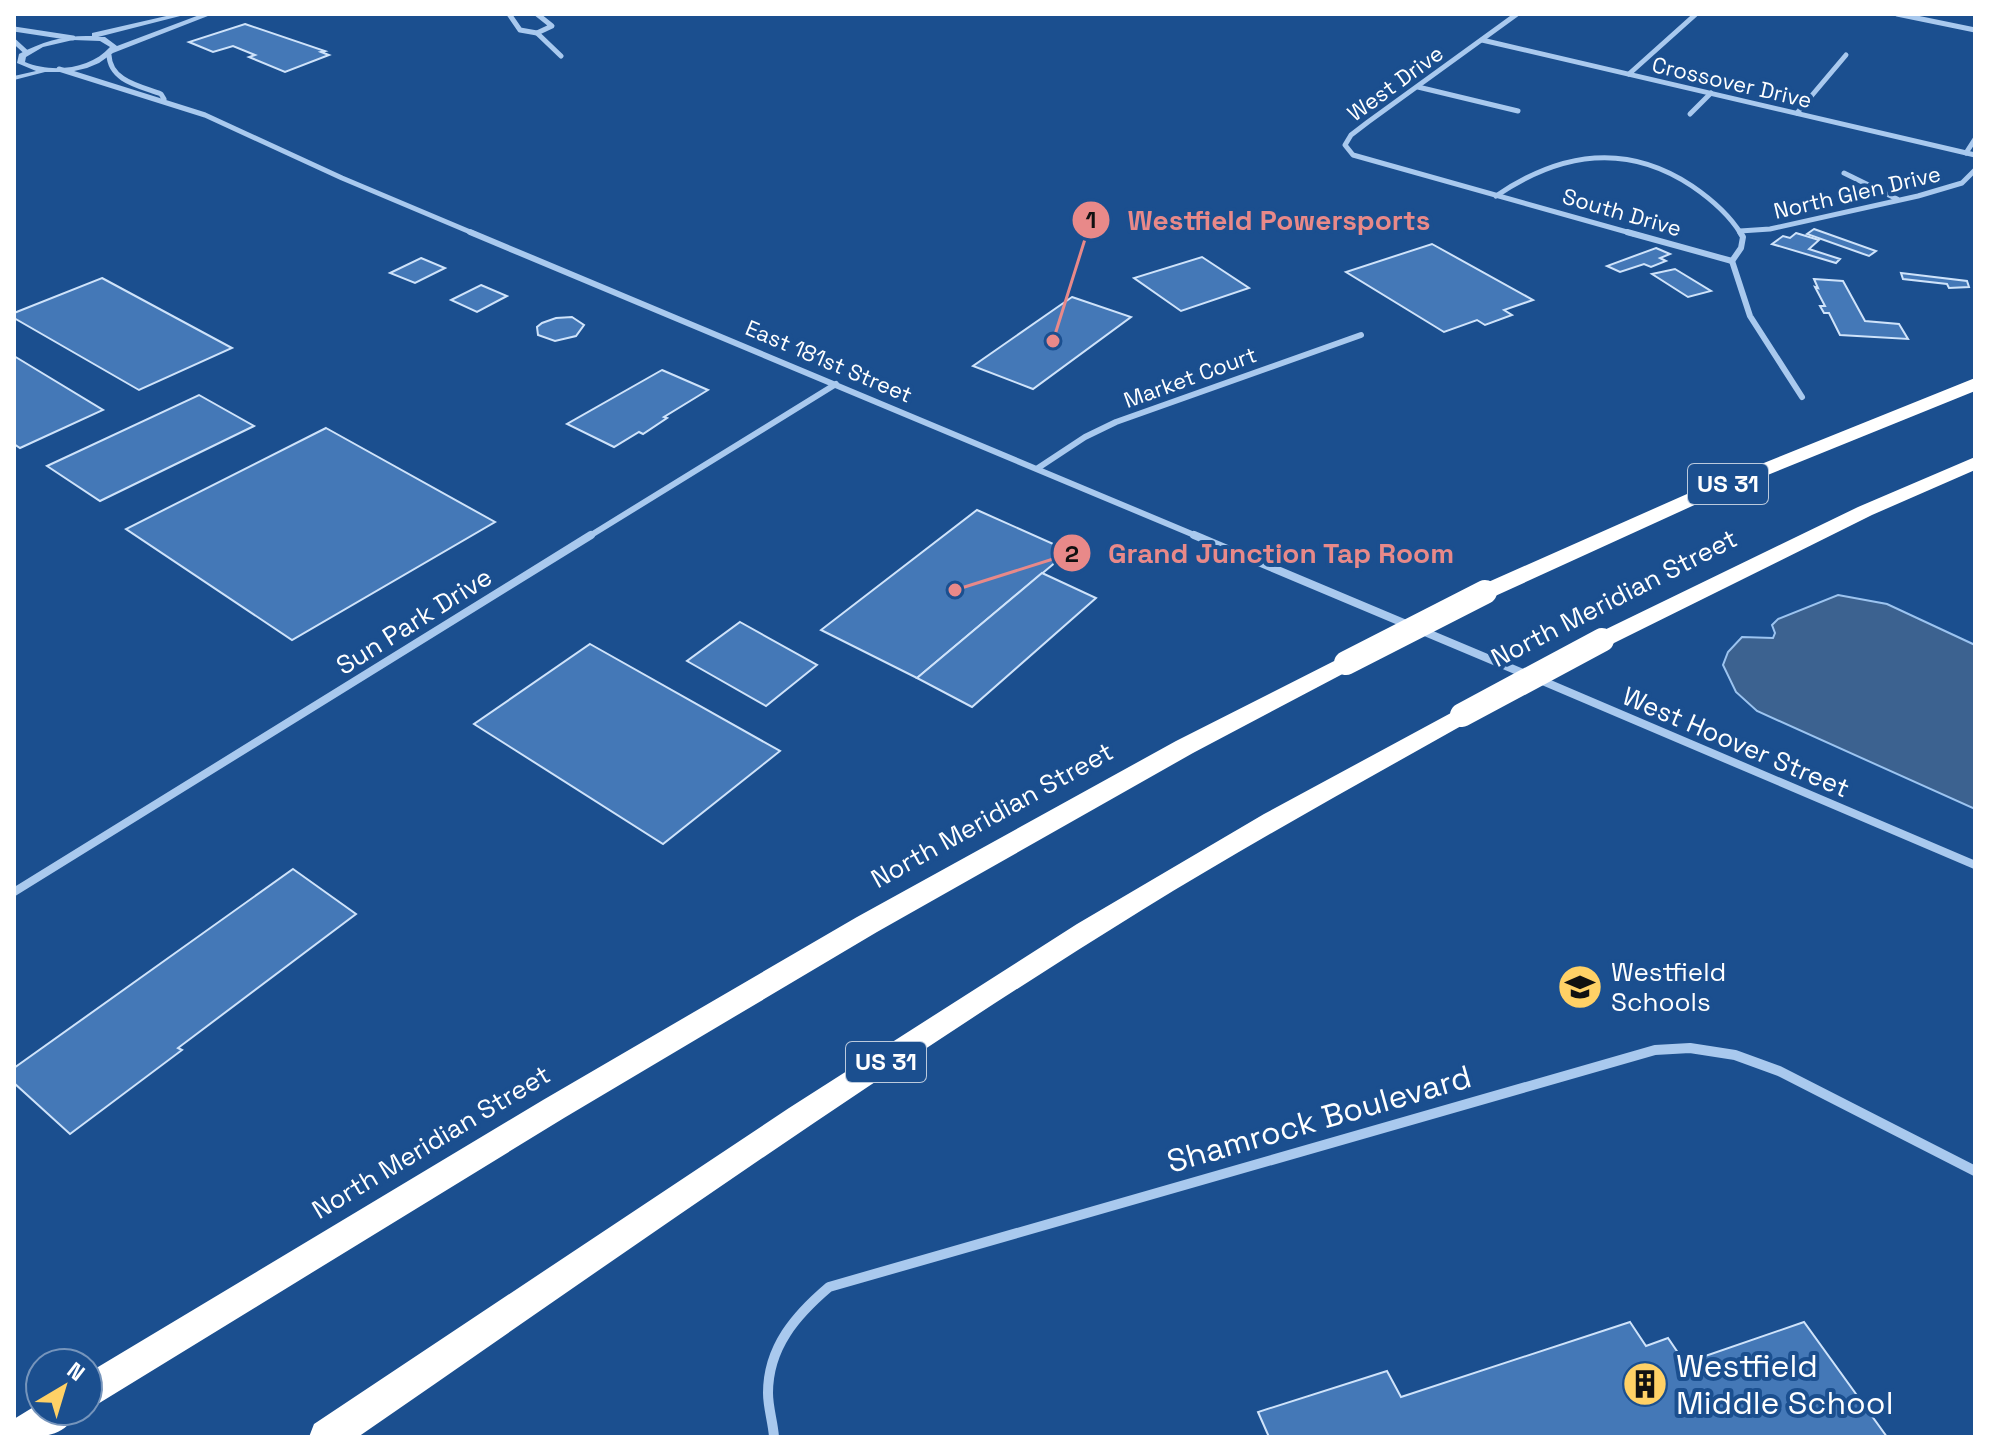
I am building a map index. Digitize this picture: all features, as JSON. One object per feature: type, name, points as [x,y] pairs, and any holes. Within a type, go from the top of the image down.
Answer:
[{"type":"highway","name":"North Meridian Street","points":[[104,1383],[557,1105],[1043,824],[1485,592],[1679,504],[1975,384]]},
{"type":"highway","name":"North Meridian Street","points":[[327,1437],[713,1175],[1087,931],[1258,829],[1602,640],[1865,511],[1975,463]]},
{"type":"street","points":[[83,38],[184,14]]},
{"type":"street","points":[[14,78],[84,65],[209,14]]},
{"type":"street","points":[[509,14],[520,30],[537,33],[561,56]]},
{"type":"street","points":[[537,14],[552,26],[537,33]]},
{"type":"street","name":"West Drive","points":[[1353,155],[1345,145],[1351,135],[1517,14]]},
{"type":"street","points":[[1629,74],[1696,14]]},
{"type":"street","points":[[1897,14],[1975,30]]},
{"type":"street","points":[[14,29],[108,41],[114,47],[111,53]]},
{"type":"street","points":[[20,56],[51,42],[73,38]]},
{"type":"street","name":"Crossover Drive","points":[[1482,40],[1975,155]]},
{"type":"street","points":[[14,41],[25,66],[55,70]]},
{"type":"street","name":"East 181st Street","points":[[111,53],[108,65],[114,73],[161,94],[164,99]]},
{"type":"street","points":[[1797,113],[1846,55]]},
{"type":"street","name":"East 181st Street","points":[[55,70],[150,98],[164,99],[205,115],[342,178],[1481,655]]},
{"type":"street","points":[[1418,87],[1518,111]]},
{"type":"street","points":[[1690,114],[1711,93]]},
{"type":"street","points":[[1966,153],[1975,139]]},
{"type":"street","name":"South Drive","points":[[1353,155],[1732,261]]},
{"type":"street","points":[[1496,196],[1518,178],[1587,158],[1621,157],[1657,166],[1686,180],[1721,208],[1740,231],[1743,237],[1741,248],[1732,261],[1736,289],[1744,308],[1802,397]]},
{"type":"street","name":"North Glen Drive","points":[[1740,231],[1770,229],[1952,187],[1962,183],[1975,170]]},
{"type":"street","points":[[1844,173],[1898,200]]},
{"type":"street","name":"Market Court","points":[[1038,468],[1085,437],[1116,422],[1361,335]]},
{"type":"street","name":"Sun Park Drive","points":[[14,892],[836,384]]},
{"type":"street","name":"West Hoover Street","points":[[1481,655],[1975,865]]},
{"type":"street","name":"Shamrock Boulevard","points":[[774,1437],[768,1394],[772,1363],[782,1335],[802,1309],[829,1287],[1655,1050],[1690,1048],[1735,1055],[1779,1071],[1975,1171]]},
{"type":"water","points":[[1838,595],[1887,604],[1975,645],[1975,809],[1757,711],[1736,692],[1723,665],[1728,652],[1742,637],[1773,638],[1772,625],[1778,619]]},
{"type":"building","points":[[245,24],[329,55],[285,72],[249,57],[255,55],[233,46],[213,52],[189,42]]},
{"type":"building","points":[[1814,229],[1876,251],[1869,256],[1807,234]]},
{"type":"building","points":[[1796,233],[1819,240],[1809,249],[1840,259],[1836,263],[1772,244],[1783,236],[1790,238]]},
{"type":"building","points":[[1432,244],[1533,300],[1504,310],[1512,315],[1485,325],[1477,320],[1444,332],[1346,272]]},
{"type":"building","points":[[1656,248],[1670,254],[1660,258],[1666,261],[1620,272],[1607,266]]},
{"type":"building","points":[[1202,257],[1249,288],[1181,311],[1134,278]]},
{"type":"building","points":[[421,258],[445,268],[415,283],[390,273]]},
{"type":"building","points":[[1675,269],[1711,291],[1688,297],[1652,274]]},
{"type":"building","points":[[1901,273],[1967,281],[1969,287],[1949,288],[1947,284],[1903,279]]},
{"type":"building","points":[[102,278],[232,348],[139,390],[14,318],[14,313]]},
{"type":"building","points":[[1814,279],[1843,281],[1865,321],[1899,324],[1908,339],[1840,335],[1829,313],[1824,313],[1820,306],[1825,306]]},
{"type":"building","points":[[481,285],[507,296],[477,312],[451,300]]},
{"type":"building","points":[[1072,297],[1131,317],[1033,389],[973,366]]},
{"type":"building","points":[[572,317],[584,325],[576,336],[555,341],[538,335],[537,327],[542,323]]},
{"type":"building","points":[[14,356],[103,410],[20,448],[14,444]]},
{"type":"building","points":[[662,370],[708,390],[643,434],[639,432],[614,447],[567,424]]},
{"type":"building","points":[[199,395],[254,426],[100,501],[47,466]]},
{"type":"building","points":[[326,428],[495,522],[292,640],[126,529]]},
{"type":"building","points":[[977,510],[1069,551],[917,678],[821,630]]},
{"type":"building","points":[[1042,573],[1096,598],[972,707],[917,678]]},
{"type":"building","points":[[740,622],[817,665],[766,706],[687,661]]},
{"type":"building","points":[[590,644],[780,751],[663,844],[474,724]]},
{"type":"building","points":[[293,869],[356,914],[70,1134],[14,1083],[14,1068]]},
{"type":"building","name":"Westfield Middle School","points":[[1630,1322],[1646,1346],[1668,1338],[1685,1363],[1804,1322],[1887,1437],[1269,1437],[1258,1412],[1387,1371],[1401,1397]]},
{"type":"place","name":"Westfield Powersports","points":[[1053,341]]},
{"type":"place","name":"Grand Junction Tap Room","points":[[955,590]]},
{"type":"place","name":"Westfield Schools","points":[[1580,987]]},
{"type":"place","name":"Westfield Middle School","points":[[1645,1384]]}]
